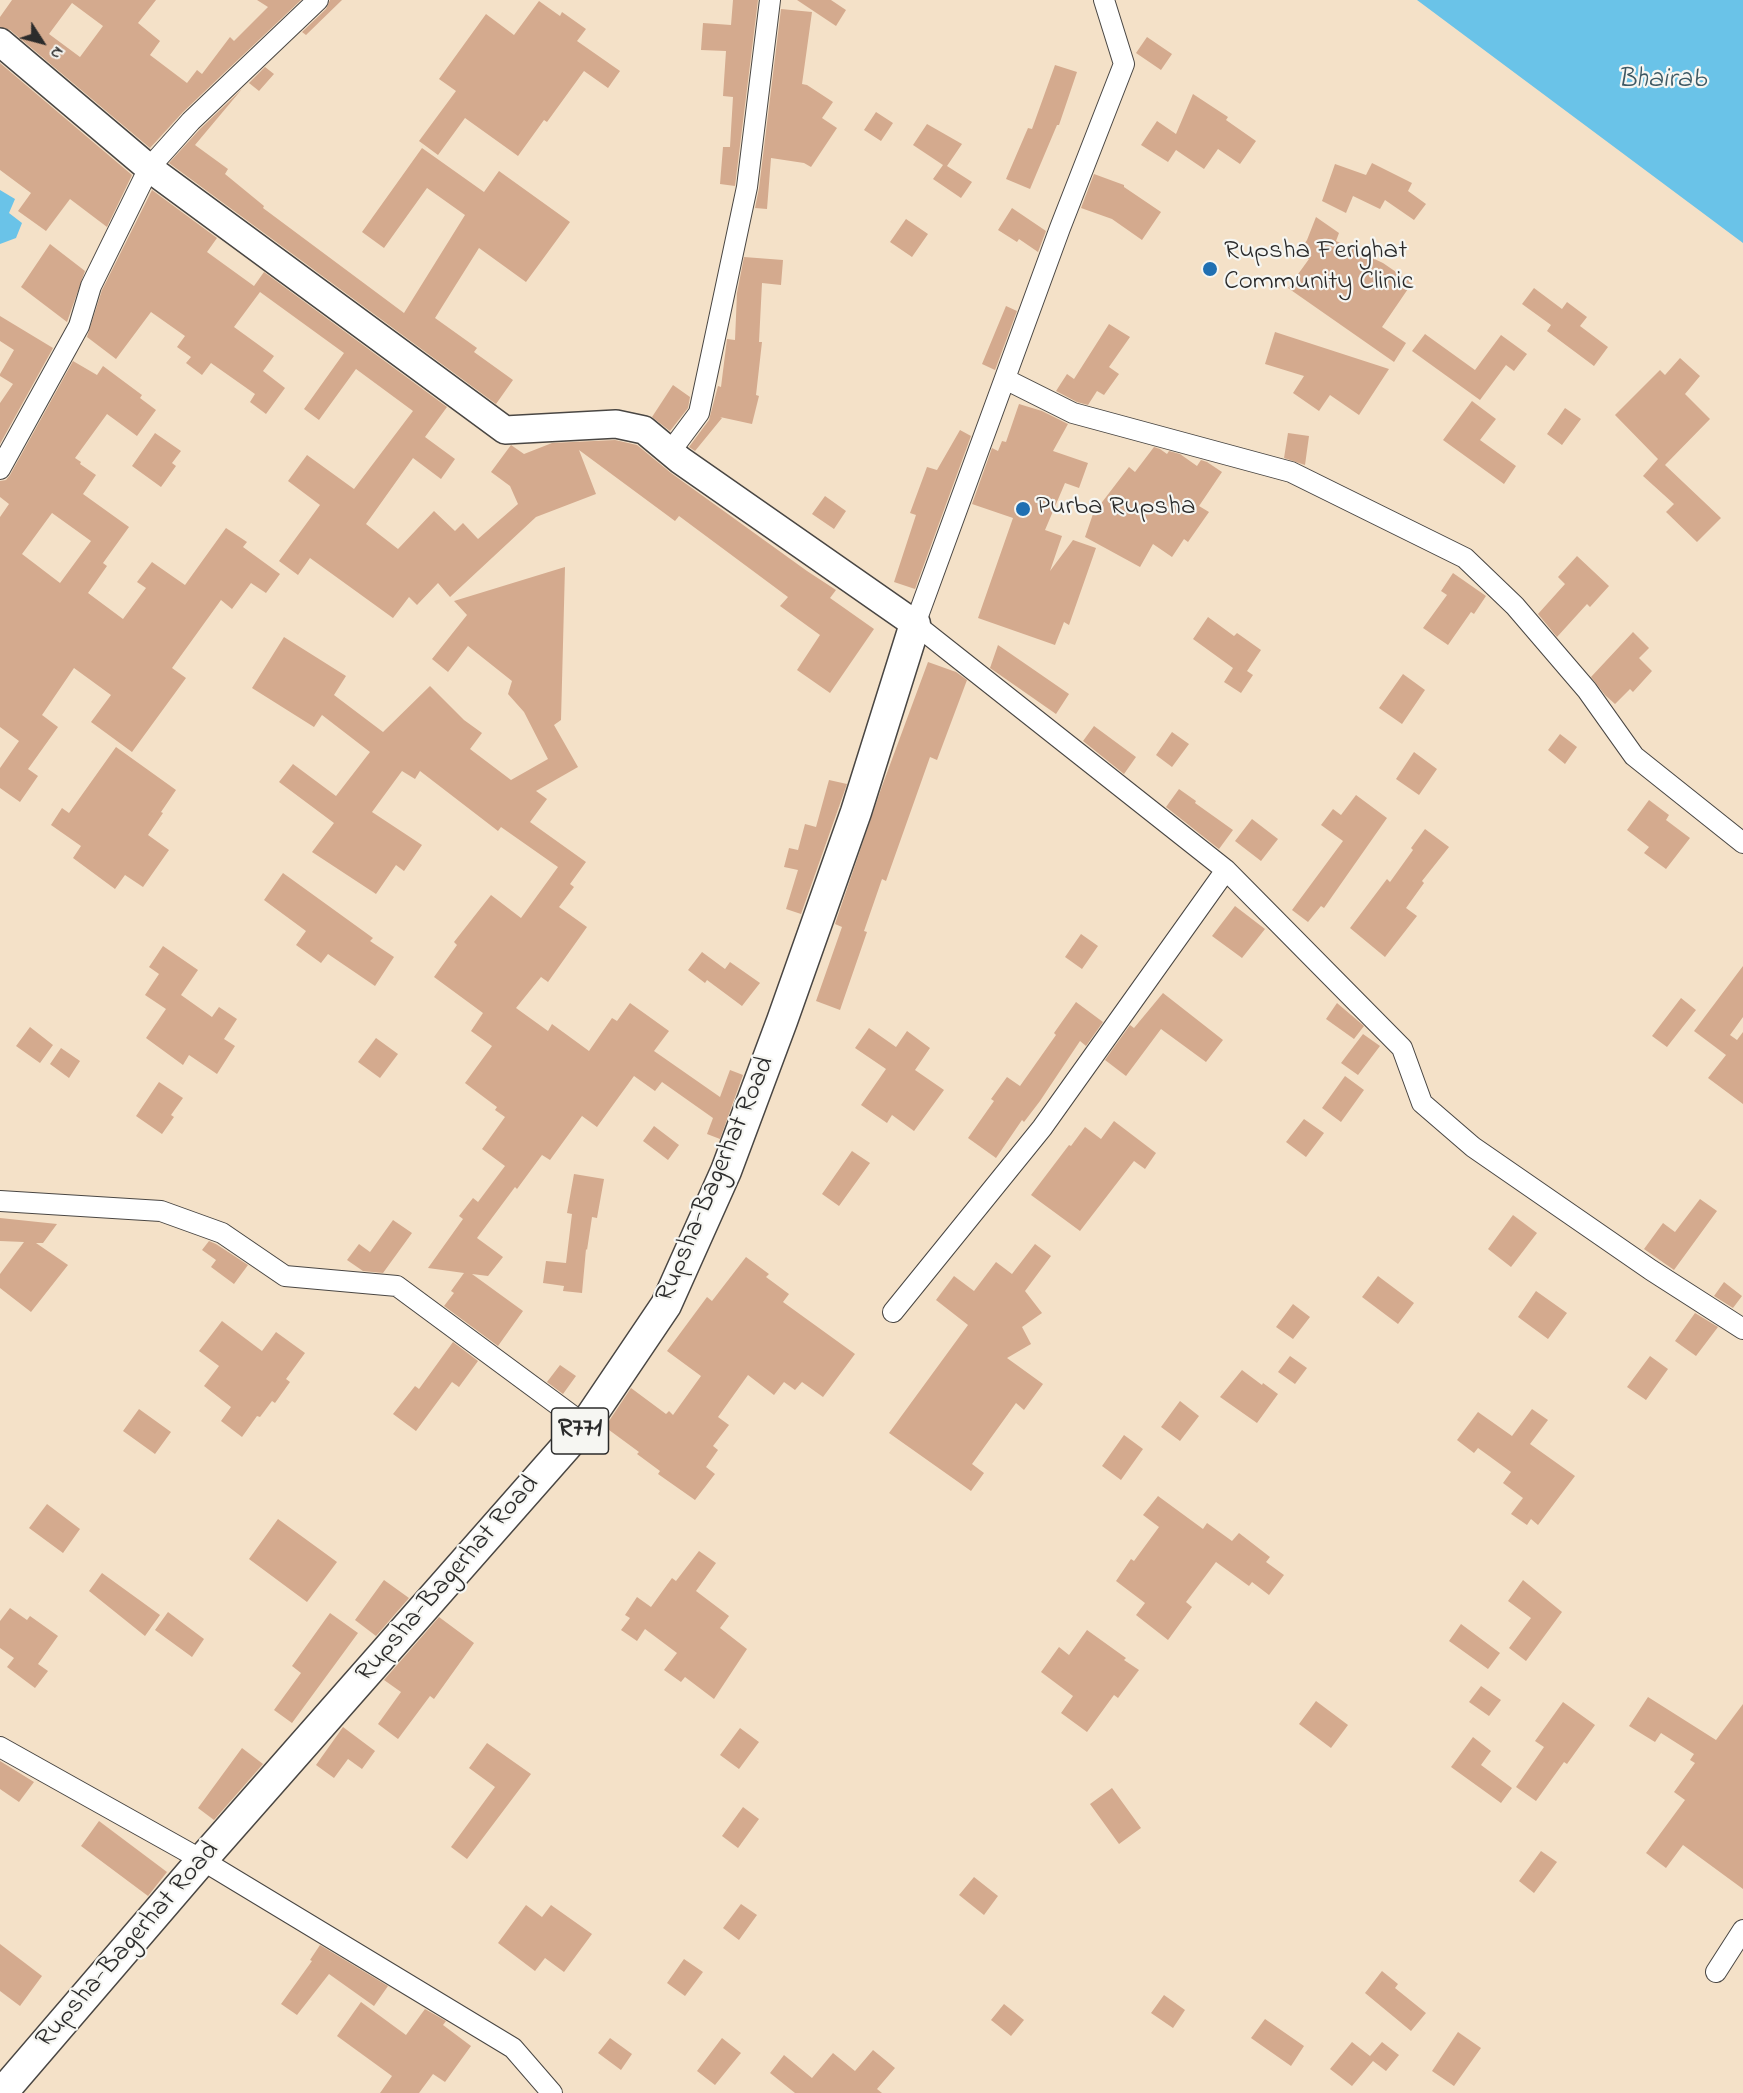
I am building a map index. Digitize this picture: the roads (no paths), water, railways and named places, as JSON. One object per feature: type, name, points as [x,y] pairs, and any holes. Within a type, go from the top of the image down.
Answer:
[{"type":"main road","points":[[0,42],[149,168],[505,430],[616,424],[644,430],[670,452],[915,624]]},
{"type":"main road","name":"Rupsha-Bagerhat Road","points":[[2,2093],[202,1860],[585,1425],[666,1305],[726,1171],[782,1022],[848,834],[915,624]]},
{"type":"street","points":[[0,469],[79,326],[91,286],[149,168],[191,121],[318,0]]},
{"type":"street","points":[[670,452],[699,413],[747,187],[770,0]]},
{"type":"street","points":[[1104,0],[1124,64],[915,624],[1226,870],[1402,1048],[1422,1103],[1473,1147],[1651,1270],[1742,1323]]},
{"type":"street","points":[[1005,379],[1072,413],[1291,472],[1465,558],[1515,606],[1587,690],[1634,756],[1743,843]]},
{"type":"street","points":[[893,1312],[1042,1128],[1226,870]]},
{"type":"street","points":[[0,1201],[161,1211],[222,1233],[285,1276],[397,1286],[585,1425]]},
{"type":"street","points":[[0,1747],[202,1860],[513,2048],[552,2093]]},
{"type":"street","points":[[1716,1972],[1743,1930]]},
{"type":"water","name":"Bhairab","points":[[1417,0],[1743,0],[1743,243]]},
{"type":"water","points":[[0,190],[15,199],[9,213],[22,223],[16,238],[0,244]]},
{"type":"place","name":"Rupsha Ferighat Community Clinic","points":[[1210,269]]},
{"type":"place","name":"Purba Rupsha","points":[[1023,509]]}]
